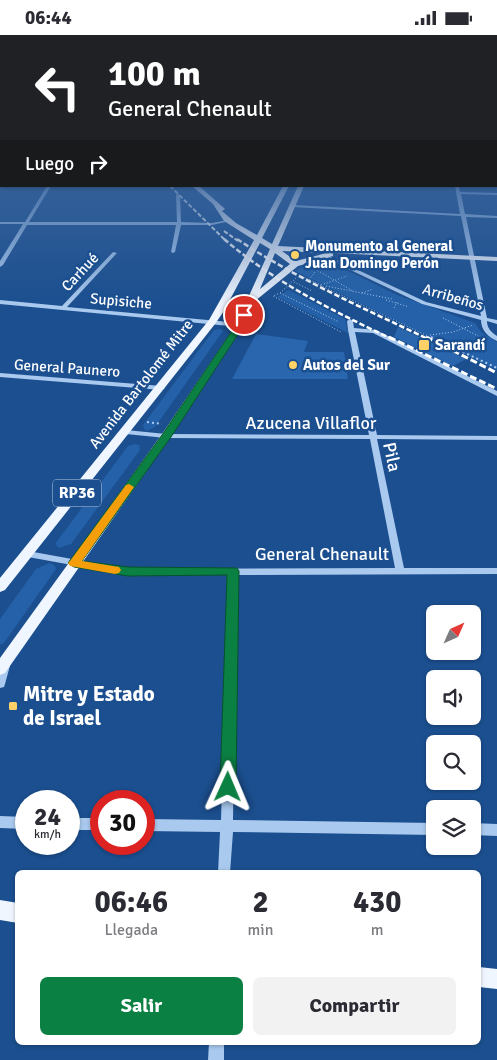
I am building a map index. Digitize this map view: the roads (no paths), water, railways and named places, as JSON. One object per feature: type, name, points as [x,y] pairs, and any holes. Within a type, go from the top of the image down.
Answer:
[{"type":"main road","points":[[219,210],[228,221],[242,232],[273,248],[295,264]]},
{"type":"main road","points":[[222,210],[236,219],[258,240]]},
{"type":"main road","name":"Avenida Bartolomé Mitre","points":[[0,587],[162,388],[212,322],[274,210]]},
{"type":"main road","name":"RP36","points":[[3,664],[170,431],[240,325],[291,210]]},
{"type":"main road","points":[[273,248],[497,259]]},
{"type":"main road","points":[[250,301],[295,264],[322,255],[347,251]]},
{"type":"main road","points":[[0,910],[15,912]]},
{"type":"main road","points":[[481,977],[497,979]]},
{"type":"street","points":[[0,265],[34,210]]},
{"type":"street","points":[[173,252],[179,224],[179,210]]},
{"type":"street","points":[[353,210],[497,217]]},
{"type":"street","points":[[463,210],[484,321],[489,333],[497,339]]},
{"type":"street","points":[[0,223],[179,224],[228,221]]},
{"type":"street","name":"Carhué","points":[[63,308],[115,253]]},
{"type":"street","name":"Arribeños","points":[[322,255],[424,303],[484,321],[497,322]]},
{"type":"street","name":"Supisiche","points":[[0,302],[240,325]]},
{"type":"street","name":"Pila","points":[[346,322],[352,333],[400,570]]},
{"type":"street","points":[[352,333],[374,331],[497,394]]},
{"type":"street","name":"General Paunero","points":[[0,375],[162,388]]},
{"type":"street","name":"Azucena Villaflor","points":[[126,432],[170,431],[372,438],[497,438]]},
{"type":"street","name":"General Chenault","points":[[28,554],[128,571],[497,571]]},
{"type":"street","points":[[224,870],[227,827],[233,571]]},
{"type":"street","points":[[0,684],[3,664]]},
{"type":"street","points":[[0,822],[15,823]]},
{"type":"street","points":[[155,825],[426,829]]},
{"type":"street","points":[[481,829],[497,829]]},
{"type":"street","points":[[216,1060],[217,1045]]},
{"type":"railway","points":[[194,210],[226,241]]},
{"type":"railway","points":[[224,231],[238,241]]},
{"type":"railway","points":[[224,239],[263,269],[305,295],[392,339]]},
{"type":"railway","points":[[237,239],[307,280],[428,339]]},
{"type":"railway","points":[[389,337],[497,389]]},
{"type":"railway","points":[[426,337],[497,373]]},
{"type":"place","name":"Monumento al General Juan Domingo Perón","points":[[295,255]]},
{"type":"place","name":"Sarandí","points":[[424,345]]},
{"type":"place","name":"Autos del Sur","points":[[293,365]]},
{"type":"place","name":"Mitre y Estado de Israel","points":[[13,706]]}]
